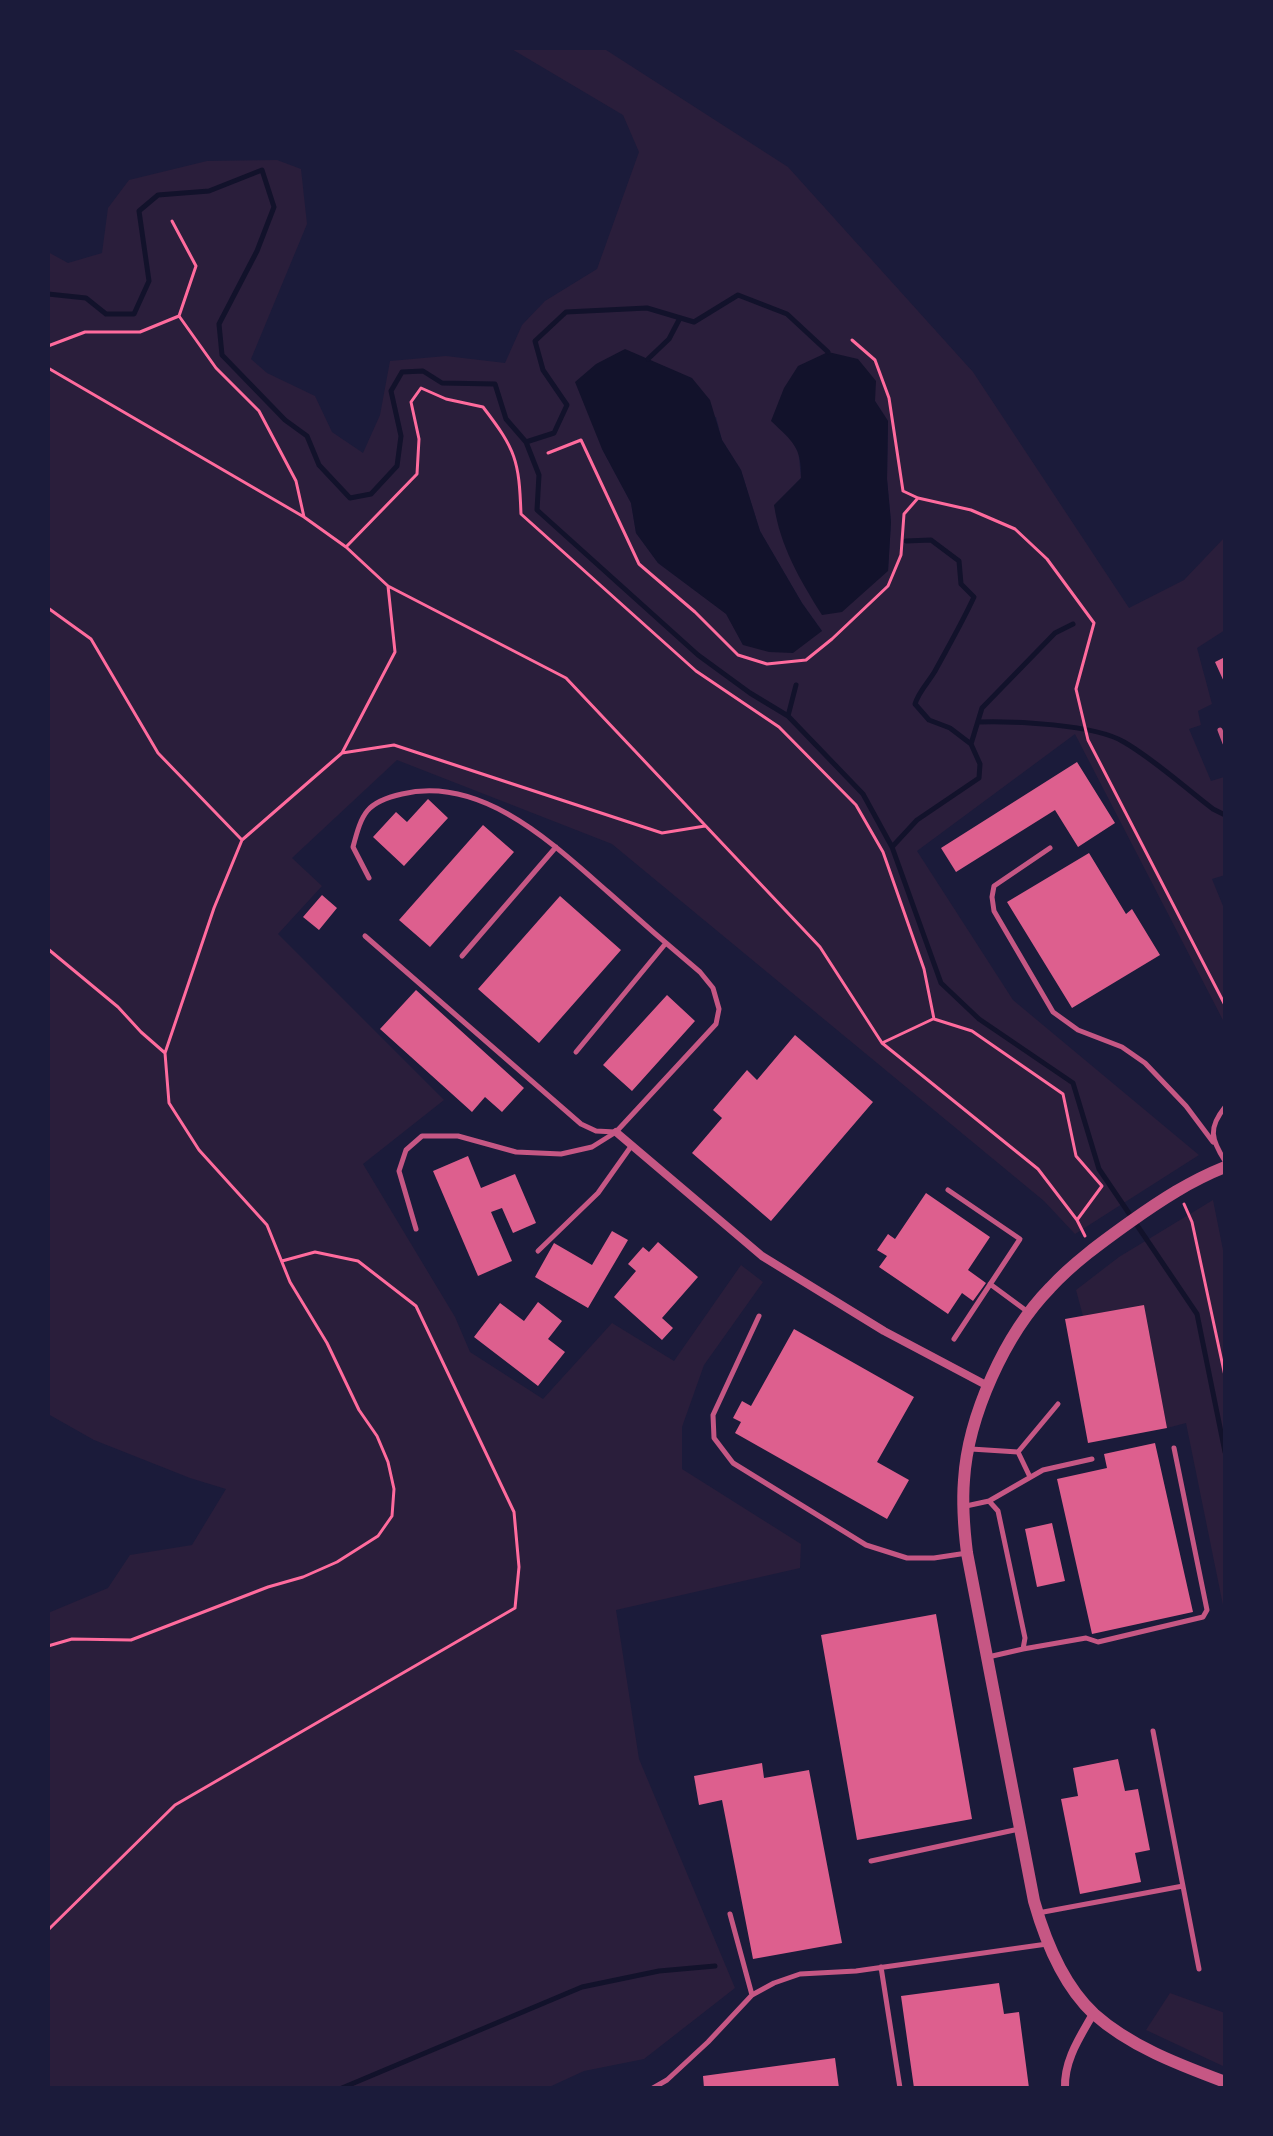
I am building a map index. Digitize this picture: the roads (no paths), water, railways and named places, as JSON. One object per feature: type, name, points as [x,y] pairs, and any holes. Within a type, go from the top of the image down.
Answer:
[{"type":"street","points":[[616,1132],[762,1256],[884,1331],[986,1385]]},
{"type":"street","points":[[1225,1164],[1161,1200],[1096,1247],[1049,1288],[986,1385],[964,1476],[963,1507],[967,1553],[1020,1829],[1037,1913],[1048,1944],[1071,1985],[1093,2014],[1172,2062],[1225,2082]]},
{"type":"street","points":[[1065,2088],[1072,2050],[1093,2014]]},
{"type":"lane","points":[[1220,730],[1225,743]]},
{"type":"lane","points":[[369,878],[353,847],[360,820],[379,799],[412,791],[445,790],[499,809],[540,833],[700,972],[713,988],[719,1009],[716,1024],[616,1132],[592,1147],[561,1154],[516,1152],[458,1136],[422,1136],[406,1150],[399,1171],[416,1229]]},
{"type":"lane","points":[[462,956],[556,847]]},
{"type":"lane","points":[[1050,848],[994,886],[994,911],[1053,1012],[1078,1030],[1122,1047],[1145,1063],[1186,1106],[1225,1164]]},
{"type":"lane","points":[[365,936],[581,1124],[596,1131],[616,1132]]},
{"type":"lane","points":[[576,1052],[666,943]]},
{"type":"lane","points":[[1213,1142],[1215,1120],[1225,1107]]},
{"type":"lane","points":[[538,1251],[598,1193],[632,1145]]},
{"type":"lane","points":[[948,1190],[1020,1239],[954,1339]]},
{"type":"lane","points":[[990,1284],[1030,1313]]},
{"type":"lane","points":[[759,1316],[713,1415],[714,1438],[733,1463],[866,1545],[907,1558],[967,1553]]},
{"type":"lane","points":[[1018,1452],[1058,1404]]},
{"type":"lane","points":[[987,1658],[1086,1638],[1098,1642],[1203,1617],[1207,1610],[1174,1448]]},
{"type":"lane","points":[[970,1449],[1018,1452]]},
{"type":"lane","points":[[1018,1452],[1030,1477]]},
{"type":"lane","points":[[963,1507],[989,1501],[1043,1470],[1092,1459]]},
{"type":"lane","points":[[989,1501],[998,1511],[1025,1638],[1023,1649]]},
{"type":"lane","points":[[1153,1731],[1199,1969]]},
{"type":"lane","points":[[871,1861],[1020,1829]]},
{"type":"lane","points":[[1037,1913],[1183,1886]]},
{"type":"lane","points":[[730,1914],[752,1995]]},
{"type":"lane","points":[[655,2087],[667,2080],[708,2042],[752,1995],[774,1983],[800,1974],[881,1967],[1048,1944]]},
{"type":"lane","points":[[881,1967],[900,2088]]},
{"type":"waterway","points":[[48,294],[86,298],[106,314],[134,314],[149,281],[139,211],[158,195],[209,191],[262,170],[274,207],[257,251],[219,324],[222,355],[285,420],[307,436],[319,465],[350,498],[371,494],[397,466],[401,436],[391,391],[402,372],[423,371],[442,383],[495,384],[506,419],[526,442],[539,475],[537,510],[698,655],[788,716],[863,794],[892,847],[941,983],[979,1019],[1073,1083],[1099,1169],[1197,1314],[1225,1452]]},
{"type":"waterway","points":[[526,442],[554,433],[567,405],[543,370],[535,341],[566,312],[647,308],[694,322],[738,295],[787,314],[828,352]]},
{"type":"waterway","points":[[648,359],[669,339],[680,318]]},
{"type":"waterway","points":[[892,847],[917,820],[979,778],[980,764],[971,744],[950,728],[929,720],[915,704],[974,597],[961,584],[959,561],[931,540],[906,541]]},
{"type":"waterway","points":[[971,744],[982,708],[1055,633],[1073,624]]},
{"type":"waterway","points":[[788,716],[796,685]]},
{"type":"waterway","points":[[978,722],[1074,727],[1111,736],[1147,757],[1225,815]]},
{"type":"waterway","points":[[342,2088],[582,1987],[659,1971],[715,1966]]}]
